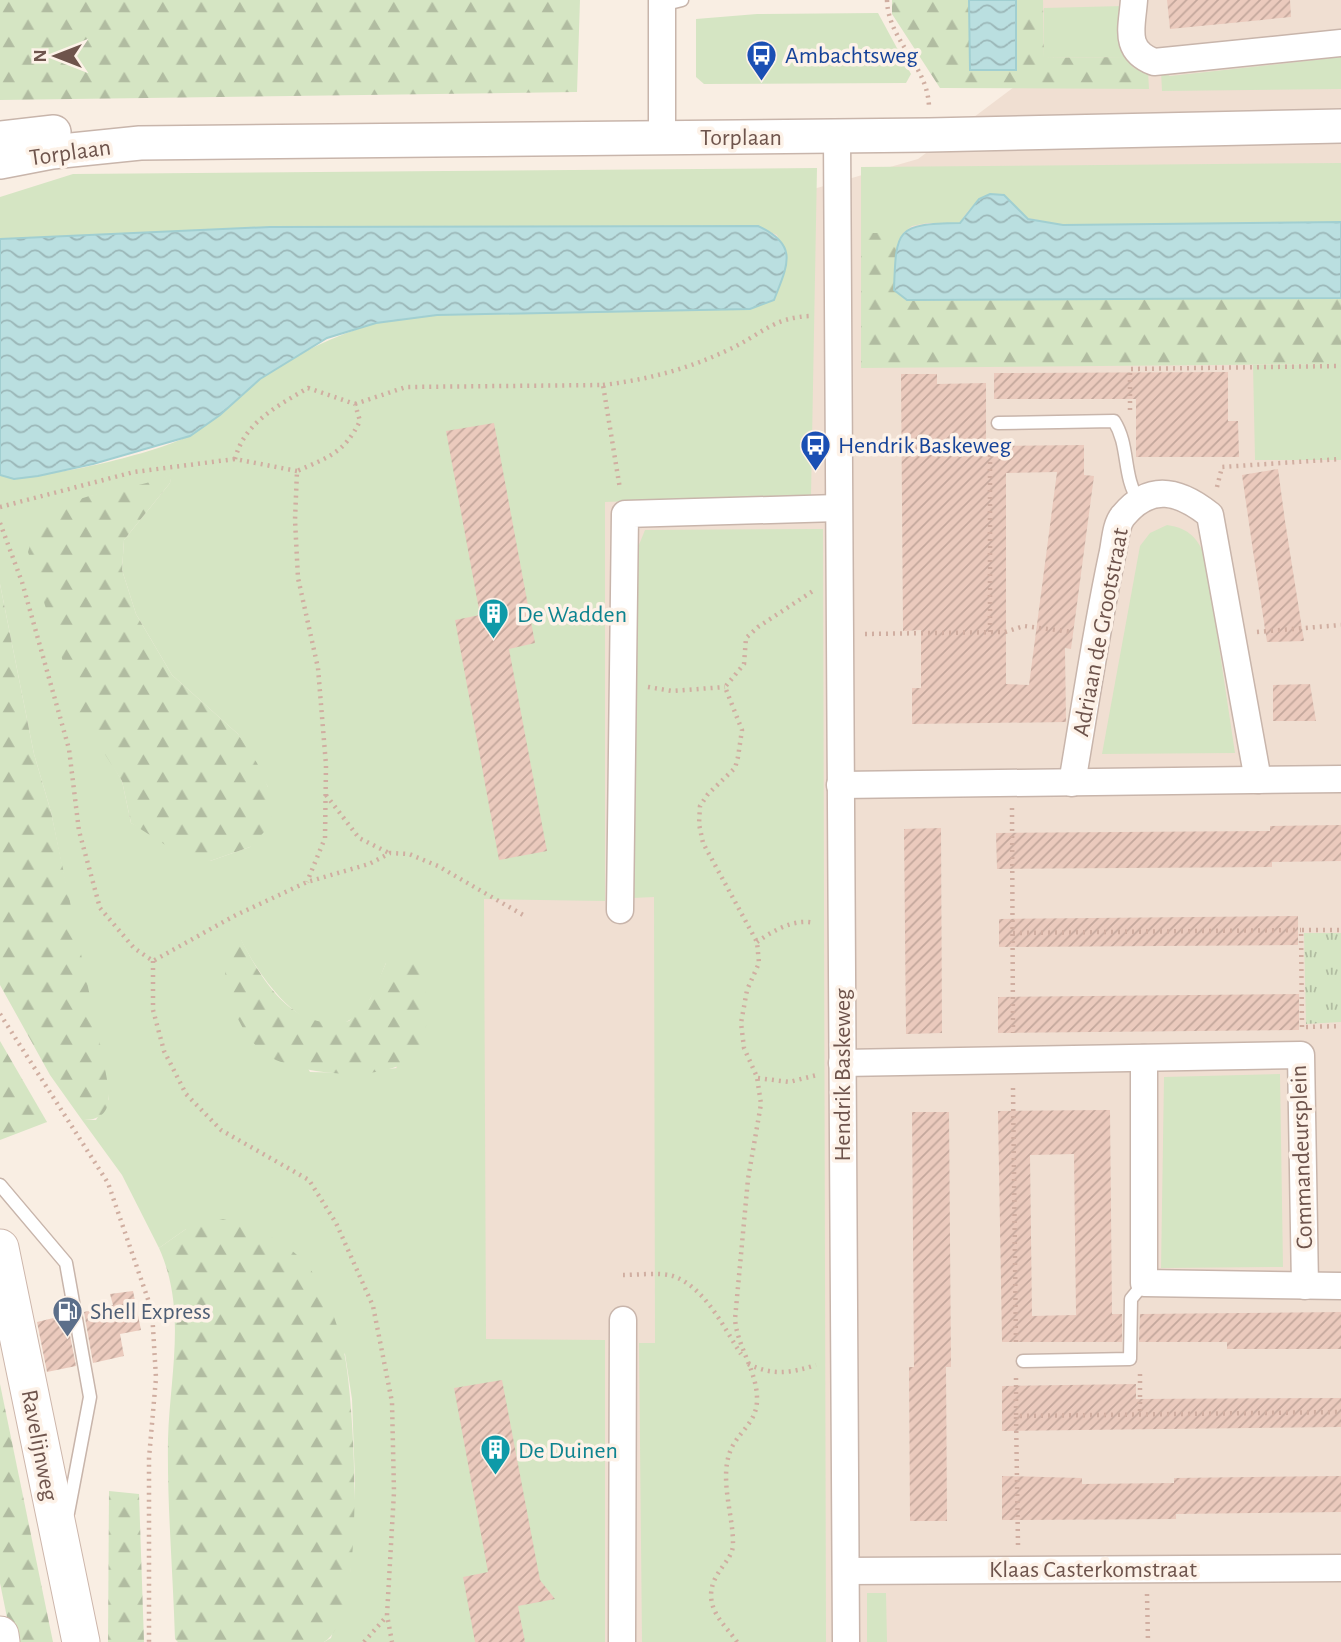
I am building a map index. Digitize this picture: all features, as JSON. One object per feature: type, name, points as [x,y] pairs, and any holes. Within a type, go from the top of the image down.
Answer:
[{"type":"main road","name":"Ravelijnweg","points":[[0,1248],[80,1642]]},
{"type":"main road","points":[[0,1635],[1,1642]]},
{"type":"street","points":[[1134,0],[1132,45],[1140,56],[1154,62],[1341,43]]},
{"type":"street","points":[[662,137],[668,2]]},
{"type":"street","name":"Torplaan","points":[[0,162],[52,152],[140,143],[836,136],[1341,126]]},
{"type":"street","name":"Torplaan","points":[[0,138],[49,131],[140,143]]},
{"type":"street","name":"Hendrik Baskeweg","points":[[836,136],[846,1642]]},
{"type":"street","name":"Adriaan de Grootstraat","points":[[1072,783],[1096,636],[1121,517],[1139,501],[1164,491],[1191,500],[1210,515]]},
{"type":"street","points":[[620,911],[625,514],[838,508]]},
{"type":"street","points":[[1210,515],[1258,780]]},
{"type":"street","points":[[840,785],[1341,779]]},
{"type":"street","name":"Commandeursplein","points":[[842,1063],[1301,1055],[1305,1286]]},
{"type":"street","points":[[1144,1058],[1144,1283]]},
{"type":"street","name":"Commandeursplein","points":[[1144,1283],[1341,1286]]},
{"type":"street","points":[[622,1642],[623,1320]]},
{"type":"street","name":"Klaas Casterkomstraat","points":[[846,1571],[1341,1568]]},
{"type":"lane","points":[[998,423],[1114,421],[1123,435],[1125,466],[1131,489],[1139,501]]},
{"type":"lane","points":[[0,1185],[66,1263],[90,1397],[61,1551]]},
{"type":"lane","points":[[1023,1361],[1130,1359],[1131,1299],[1144,1283]]},
{"type":"path","points":[[887,0],[887,17],[929,87],[945,134]]},
{"type":"path","points":[[235,459],[240,439],[264,417],[308,388],[355,404],[406,387],[603,384],[648,380],[727,351],[787,316],[838,315]]},
{"type":"path","points":[[1123,435],[1131,407],[1130,369],[1341,366]]},
{"type":"path","points":[[603,384],[625,514]]},
{"type":"path","points":[[0,508],[134,472],[235,459],[298,471],[332,456],[349,443],[360,421],[355,404]]},
{"type":"path","points":[[990,632],[990,423],[998,423]]},
{"type":"path","points":[[1210,515],[1222,467],[1341,459]]},
{"type":"path","points":[[298,471],[295,520],[298,578],[318,668],[326,794],[325,838],[307,882]]},
{"type":"path","points":[[0,523],[22,582],[69,749],[79,831],[100,908],[134,948],[153,961]]},
{"type":"path","points":[[663,688],[672,691],[724,687],[744,664],[746,638],[758,627],[839,573]]},
{"type":"path","points":[[1232,636],[1305,625],[1341,625]]},
{"type":"path","points":[[839,634],[1005,632],[1024,626],[1096,636]]},
{"type":"path","points":[[724,687],[742,730],[738,757],[735,768],[708,794],[700,806],[699,824],[703,843],[757,942],[760,964],[747,990],[741,1023],[744,1048],[757,1077],[761,1104],[748,1179],[735,1309],[736,1336],[756,1384],[757,1403],[751,1425],[732,1448],[726,1472],[734,1546],[715,1574],[711,1598],[719,1622],[737,1642]]},
{"type":"path","points":[[1012,783],[1016,1357],[1023,1361]]},
{"type":"path","points":[[326,794],[359,838],[390,853],[410,854],[438,866],[523,915]]},
{"type":"path","points":[[153,961],[234,916],[307,882],[369,864],[390,853]]},
{"type":"path","points":[[757,942],[781,928],[807,921],[841,929]]},
{"type":"path","points":[[1301,930],[1302,1027]]},
{"type":"path","points":[[1013,933],[1341,930]]},
{"type":"path","points":[[153,961],[153,1010],[164,1051],[186,1094],[221,1130],[309,1180],[336,1223],[373,1306],[392,1402],[394,1492],[387,1615],[392,1642]]},
{"type":"path","points":[[0,1014],[108,1182],[152,1311],[156,1378],[149,1458],[149,1642]]},
{"type":"path","points":[[757,1077],[789,1082],[808,1079],[842,1063]]},
{"type":"path","points":[[623,1275],[671,1275],[682,1281],[712,1308],[747,1364],[764,1372],[792,1373],[844,1355]]},
{"type":"path","points":[[1130,1359],[1140,1373],[1140,1415]]},
{"type":"path","points":[[1018,1570],[1016,1365],[1023,1361]]},
{"type":"path","points":[[1016,1416],[1341,1412]]},
{"type":"path","points":[[1147,1569],[1147,1642]]},
{"type":"path","points":[[364,1642],[387,1615]]},
{"type":"shaded area","points":[[1034,0],[1341,0],[1341,1642],[400,1642],[391,375],[796,194],[918,159],[1034,72]]},
{"type":"green space","points":[[0,0],[580,0],[577,92],[0,100]]},
{"type":"green space","points":[[892,0],[969,0],[970,69],[1016,69],[1016,0],[1043,0],[1044,58],[1124,57],[1134,68],[1148,71],[1149,89],[940,88],[892,14]]},
{"type":"green space","points":[[1123,6],[1124,57],[1044,58],[1044,8]]},
{"type":"green space","points":[[878,13],[911,74],[906,83],[704,84],[696,77],[696,19],[757,14]]},
{"type":"green space","points":[[1341,57],[1341,89],[1162,91],[1161,71],[1170,76]]},
{"type":"green space","points":[[1341,163],[1341,222],[1063,225],[1028,218],[1004,195],[997,195],[978,202],[960,223],[927,223],[912,226],[903,233],[861,233],[861,167]]},
{"type":"green space","points":[[817,168],[811,495],[605,502],[605,901],[484,899],[486,1339],[605,1340],[605,1642],[324,1642],[331,1638],[350,1573],[355,1482],[352,1399],[345,1354],[186,1229],[159,1248],[122,1175],[82,1120],[96,1120],[109,1099],[51,812],[34,754],[0,584],[0,475],[40,475],[67,471],[125,458],[175,442],[201,429],[252,385],[288,361],[331,340],[376,323],[787,263],[777,235],[757,226],[270,227],[0,239],[0,197],[73,174]],"holes":[[[171,475],[170,483],[124,540],[122,570],[136,614],[172,675],[238,734],[268,787],[250,847],[210,861],[131,823],[122,781],[107,755],[91,496],[148,485]],[[235,940],[241,940],[274,991],[290,1007],[307,1019],[325,1025],[343,1023],[366,1006],[386,963],[397,1068],[350,1073],[310,1072]]]},
{"type":"green space","points":[[861,233],[903,233],[907,300],[1341,298],[1341,364],[861,368]]},
{"type":"green space","points":[[1341,364],[1341,460],[1255,460],[1253,365]]},
{"type":"green space","points":[[172,474],[170,483],[124,540],[122,570],[136,614],[172,675],[238,734],[257,763],[268,787],[274,811],[265,831],[250,847],[210,861],[189,860],[131,823],[122,781],[80,715],[28,552],[37,530],[50,515],[67,504]]},
{"type":"green space","points":[[1167,525],[1192,536],[1206,560],[1235,753],[1102,754],[1140,546],[1150,533]]},
{"type":"green space","points":[[823,529],[826,1642],[642,1642],[639,1343],[655,1343],[654,897],[633,898],[630,567],[645,530]]},
{"type":"green space","points":[[0,584],[34,754],[51,812],[107,1079],[107,1108],[94,1119],[82,1120],[50,1075],[0,985]]},
{"type":"green space","points":[[1304,933],[1341,933],[1341,1022],[1306,1024]]},
{"type":"green space","points":[[235,939],[241,939],[259,972],[283,1001],[296,1012],[329,1023],[349,1021],[370,999],[386,963],[413,956],[423,976],[427,1012],[426,1028],[419,1049],[404,1063],[387,1070],[367,1073],[324,1072],[270,1057],[251,1040],[231,1002],[225,964]]},
{"type":"green space","points":[[0,1041],[47,1122],[0,1140]]},
{"type":"green space","points":[[1280,1074],[1283,1267],[1161,1268],[1164,1077]]},
{"type":"green space","points":[[223,1219],[268,1236],[288,1248],[306,1264],[325,1295],[343,1346],[352,1418],[354,1462],[352,1553],[347,1594],[338,1625],[324,1642],[178,1642],[175,1639],[168,1439],[175,1319],[168,1271],[159,1248],[186,1229]]},
{"type":"green space","points":[[0,1384],[53,1642],[12,1642],[0,1583]]},
{"type":"green space","points":[[109,1491],[139,1494],[144,1642],[108,1642]]},
{"type":"green space","points":[[867,1593],[886,1593],[887,1642],[867,1642]]},
{"type":"water","points":[[969,0],[1016,0],[1016,70],[970,70]]},
{"type":"water","points":[[990,194],[1004,195],[1028,219],[1063,225],[1341,222],[1341,298],[907,300],[894,290],[896,254],[904,234],[923,225],[960,223],[979,199]]},
{"type":"water","points":[[758,226],[780,241],[787,257],[774,300],[750,309],[437,315],[376,323],[327,338],[260,379],[220,415],[190,436],[93,464],[38,476],[14,479],[0,475],[0,239],[270,227]]},
{"type":"building","points":[[1167,0],[1290,0],[1291,17],[1170,29]]},
{"type":"building","points":[[1228,372],[1228,421],[1238,421],[1239,457],[1136,457],[1136,399],[994,399],[994,373]]},
{"type":"building","points":[[901,374],[937,374],[937,384],[986,383],[986,446],[1084,445],[1084,475],[1094,476],[1071,649],[1065,648],[1066,722],[912,724],[912,688],[921,688],[921,630],[903,631]],"holes":[[[1057,472],[1029,685],[1006,684],[1006,473]]]},
{"type":"building","name":"De Wadden","points":[[494,423],[535,643],[509,649],[547,851],[499,860],[455,620],[480,615],[446,431]]},
{"type":"building","points":[[1278,469],[1304,641],[1267,642],[1253,551],[1242,475]]},
{"type":"building","points":[[1310,684],[1316,721],[1273,721],[1273,685]]},
{"type":"building","points":[[1341,825],[1341,861],[1272,862],[1272,867],[997,869],[996,833],[1270,831],[1270,826]]},
{"type":"building","points":[[941,828],[942,1033],[906,1034],[904,829]]},
{"type":"building","points":[[1298,916],[1298,945],[999,947],[999,919]]},
{"type":"building","points":[[1299,994],[1299,1030],[998,1033],[998,997]]},
{"type":"building","points":[[1110,1110],[1112,1314],[1122,1314],[1122,1342],[1002,1342],[998,1111]],"holes":[[[1074,1154],[1076,1315],[1032,1316],[1030,1155]]]},
{"type":"building","points":[[912,1112],[949,1112],[951,1367],[946,1367],[947,1521],[910,1521],[909,1367],[914,1367]]},
{"type":"building","points":[[133,1291],[141,1330],[120,1334],[124,1356],[93,1363],[84,1312],[113,1305],[110,1294]]},
{"type":"building","points":[[1341,1312],[1341,1349],[1227,1349],[1227,1342],[1139,1342],[1140,1314]]},
{"type":"building","points":[[66,1315],[76,1366],[47,1372],[37,1322]]},
{"type":"building","name":"De Duinen","points":[[502,1380],[540,1580],[555,1599],[518,1606],[525,1642],[475,1642],[463,1577],[488,1572],[454,1388]]},
{"type":"building","points":[[1136,1384],[1136,1399],[1341,1398],[1341,1427],[1002,1431],[1002,1386]]},
{"type":"building","points":[[1002,1476],[1082,1478],[1082,1484],[1174,1483],[1174,1478],[1341,1476],[1341,1512],[1176,1514],[1176,1519],[1002,1520]]},
{"type":"place","name":"Ambachtsweg","points":[[762,82]]},
{"type":"place","name":"Hendrik Baskeweg","points":[[815,472]]},
{"type":"place","name":"De Wadden","points":[[494,641]]},
{"type":"place","name":"Shell Express","points":[[67,1338]]},
{"type":"place","name":"De Duinen","points":[[495,1477]]}]
